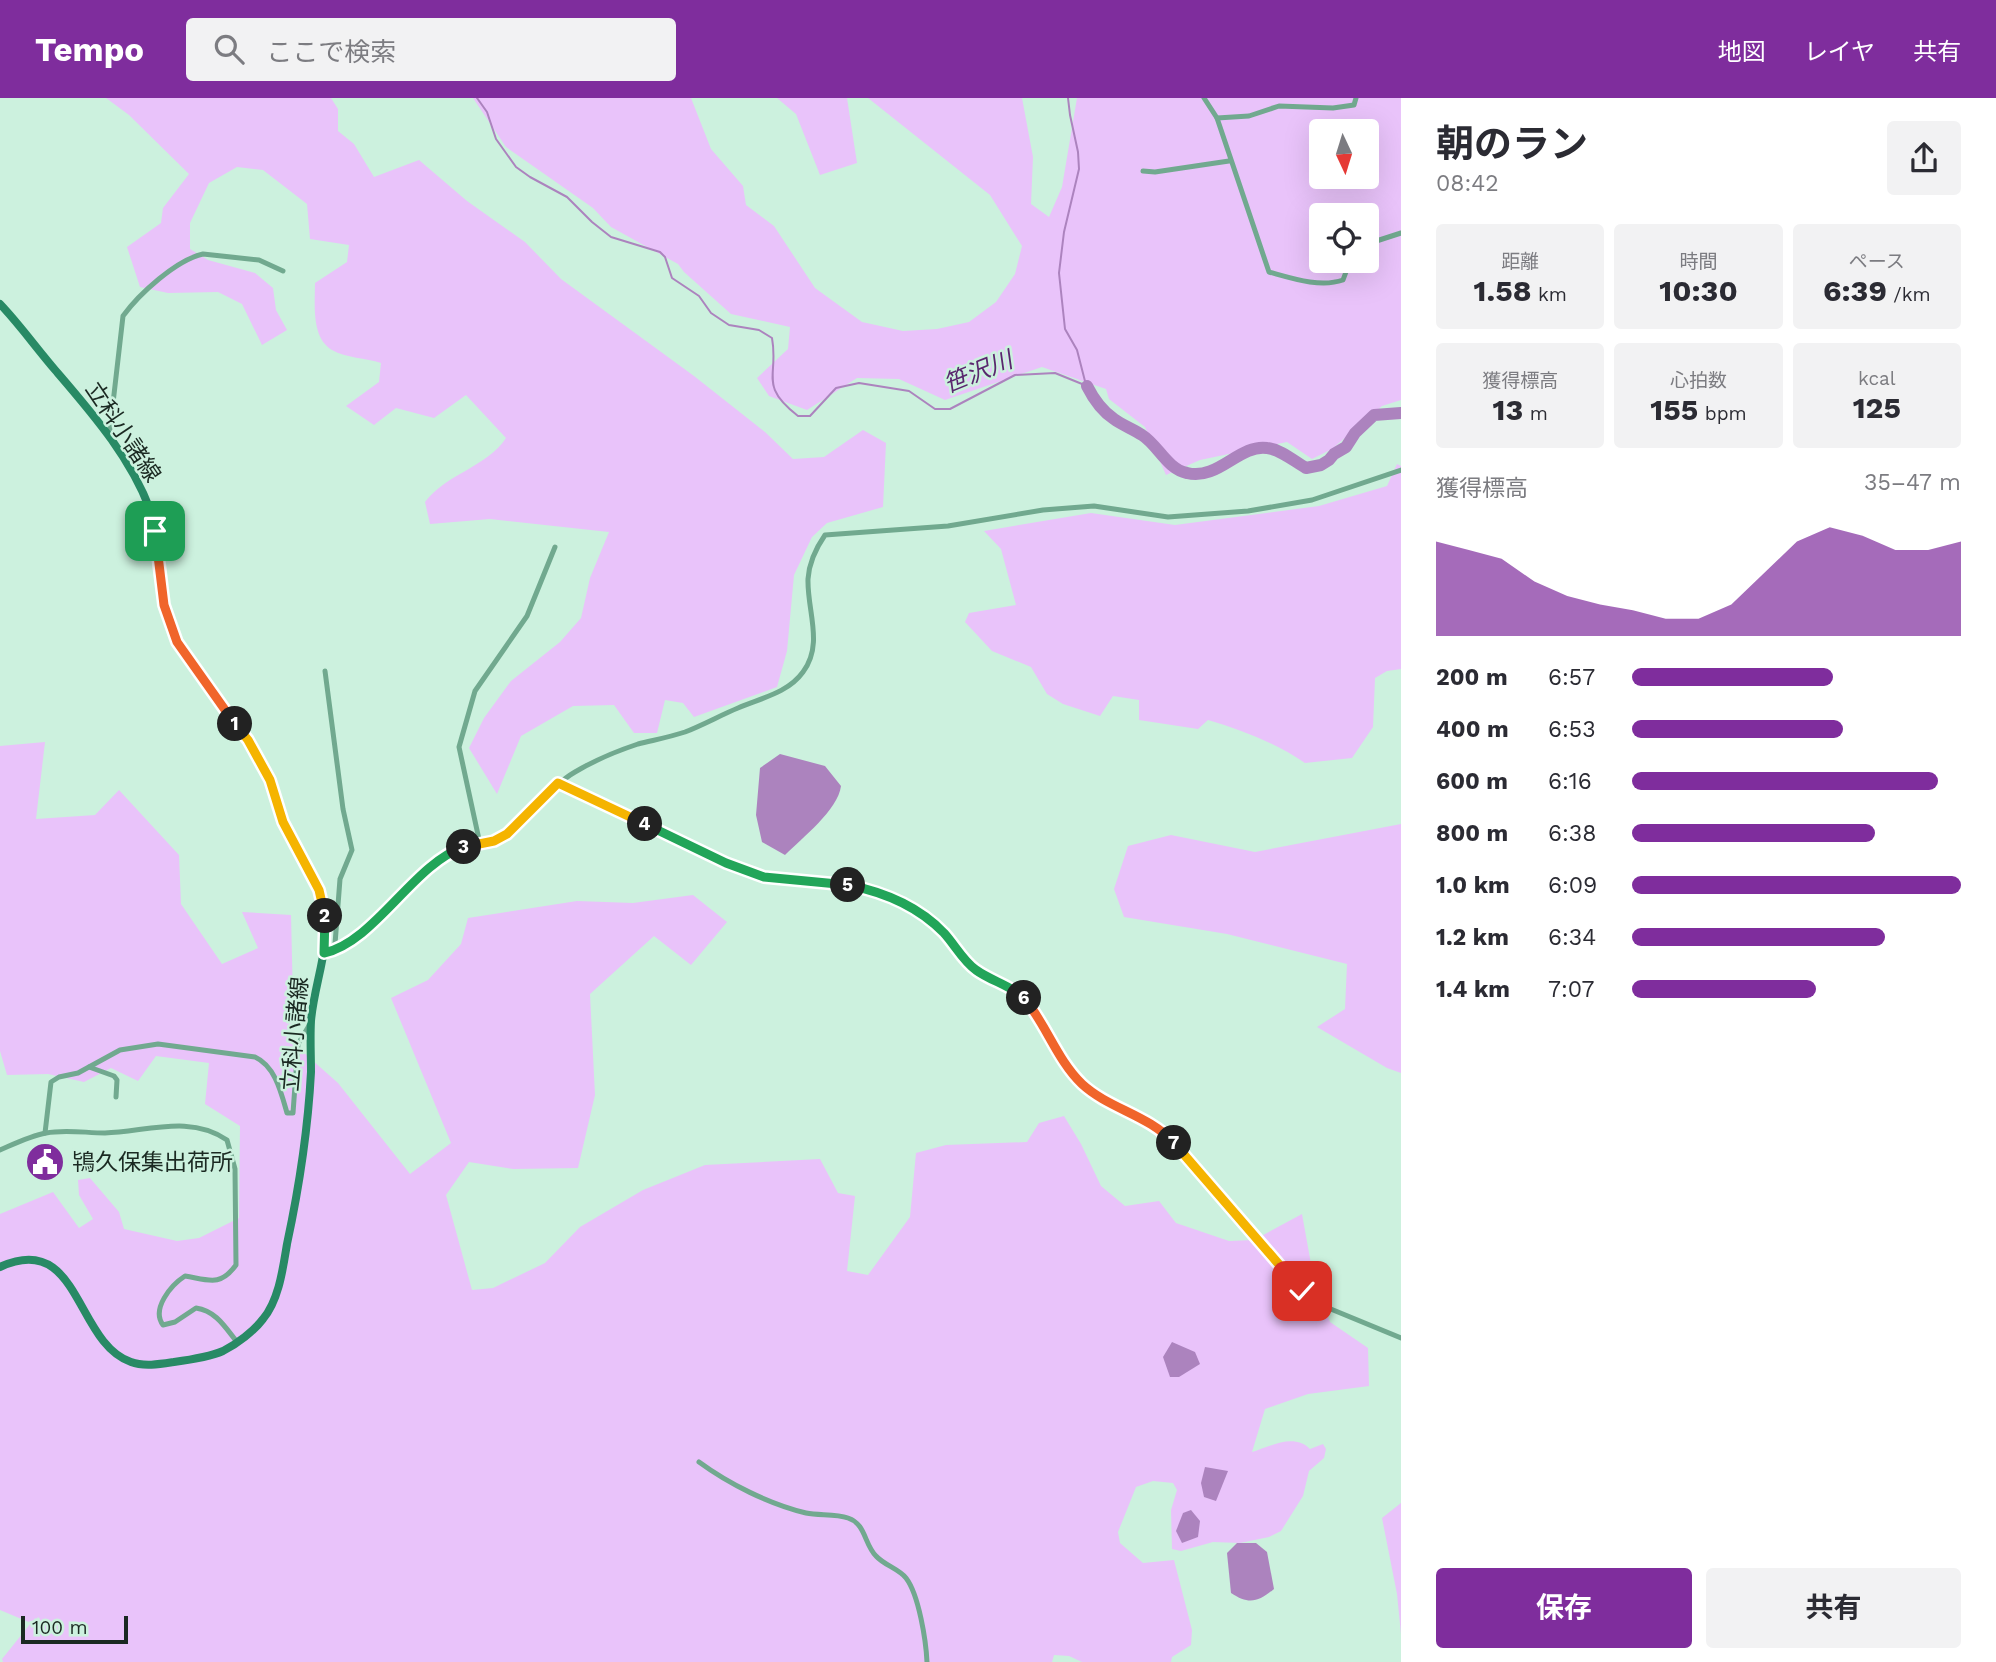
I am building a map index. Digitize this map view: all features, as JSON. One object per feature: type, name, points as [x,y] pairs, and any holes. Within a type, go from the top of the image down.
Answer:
[{"type":"main road","name":"立科小諸線","points":[[0,304],[83,401],[137,483],[152,515],[164,605],[177,642],[260,759],[270,780],[283,822],[319,890],[325,909],[324,953],[311,1021],[307,1108],[296,1202],[275,1298],[263,1319],[223,1351],[178,1362],[132,1363],[104,1344],[69,1283],[53,1267],[31,1260],[0,1267]]},
{"type":"street","points":[[1204,98],[1217,118],[1229,161],[1269,272],[1300,280],[1334,283],[1343,280],[1346,273]]},
{"type":"street","points":[[1217,118],[1249,116],[1279,106],[1333,108],[1354,105],[1356,98]]},
{"type":"street","points":[[1143,172],[1155,173],[1229,161]]},
{"type":"street","points":[[1379,240],[1401,233]]},
{"type":"street","points":[[109,439],[123,316],[130,307],[168,272],[194,256],[203,254],[259,260],[283,271]]},
{"type":"street","points":[[324,953],[335,950],[355,937],[454,850],[494,841],[515,828],[558,783],[596,760],[636,745],[685,732],[746,704],[774,695],[796,680],[812,657],[814,645],[808,578],[812,558],[825,535],[948,526],[1043,510],[1094,506],[1168,517],[1248,512],[1312,500],[1401,470]]},
{"type":"street","points":[[480,844],[459,747],[475,691],[527,616],[555,547]]},
{"type":"street","points":[[324,953],[335,944],[340,879],[352,850],[326,671]]},
{"type":"street","points":[[558,783],[726,863],[764,877],[829,882],[874,890],[913,909],[937,927],[977,971],[1018,992],[1026,1000],[1068,1068],[1082,1083],[1095,1094],[1158,1127],[1302,1291],[1321,1304],[1401,1338]]},
{"type":"street","points":[[45,1133],[51,1082],[89,1067],[120,1050],[158,1044],[255,1056],[271,1068],[289,1114],[293,1113],[298,1044],[311,1021]]},
{"type":"street","points":[[89,1067],[114,1076],[117,1080],[116,1097]]},
{"type":"street","points":[[0,1150],[45,1133],[108,1133],[148,1127],[171,1126],[208,1130],[227,1140],[235,1169],[236,1265],[227,1277],[215,1282],[185,1276],[180,1279],[158,1310],[158,1318],[163,1325],[174,1322],[196,1308],[206,1310],[219,1318],[237,1342]]},
{"type":"street","points":[[699,1462],[771,1502],[807,1513],[849,1518],[859,1524],[875,1555],[906,1578],[915,1597],[926,1644],[927,1662]]},
{"type":"shaded area","points":[[106,98],[331,98],[338,109],[338,131],[354,144],[374,177],[419,160],[467,201],[525,242],[561,279],[694,376],[765,432],[793,459],[824,457],[863,430],[886,443],[883,507],[827,523],[812,537],[794,575],[787,651],[777,687],[694,717],[683,703],[665,700],[657,733],[634,733],[614,705],[573,706],[521,736],[497,794],[469,748],[484,718],[511,681],[560,642],[581,618],[590,578],[609,532],[490,519],[430,524],[425,502],[444,484],[488,456],[506,438],[466,395],[434,418],[396,408],[374,425],[346,406],[379,382],[381,363],[332,350],[325,345],[317,329],[315,283],[347,262],[349,245],[310,239],[307,204],[263,170],[237,167],[209,183],[190,223],[190,249],[208,260],[255,273],[273,288],[276,310],[287,330],[262,345],[242,304],[218,292],[168,293],[140,287],[127,247],[161,223],[163,208],[189,174],[129,115]]},
{"type":"shaded area","points":[[473,98],[691,98],[711,149],[743,186],[746,205],[774,226],[815,288],[862,322],[903,331],[937,329],[969,322],[996,302],[1015,274],[1022,246],[990,195],[868,98],[1022,98],[1033,157],[1031,204],[1049,217],[1062,187],[1077,98],[1401,98],[1401,400],[1382,406],[1332,449],[1312,459],[1287,442],[1200,460],[1166,475],[1145,427],[1109,399],[1106,389],[1042,367],[945,400],[899,379],[857,378],[807,410],[769,396],[757,378],[788,349],[790,327],[731,314],[678,264],[611,227],[593,208],[506,147]]},
{"type":"shaded area","points":[[777,98],[847,98],[857,163],[820,175],[796,114]]},
{"type":"shaded area","points":[[1397,464],[1401,466],[1401,669],[1387,671],[1375,678],[1373,727],[1352,758],[1305,763],[1258,738],[1208,720],[1198,729],[1139,720],[1139,700],[1113,696],[1100,716],[1063,704],[1047,694],[1031,667],[992,651],[965,622],[969,613],[1016,605],[1001,549],[984,531],[1091,513],[1175,525],[1319,506],[1387,486]]},
{"type":"shaded area","points":[[45,742],[36,819],[95,815],[119,790],[179,855],[181,904],[222,964],[258,948],[242,912],[291,915],[294,1044],[338,1083],[410,1174],[451,1143],[391,998],[428,980],[461,944],[468,918],[577,901],[633,903],[693,895],[727,922],[691,965],[654,936],[590,994],[595,1095],[578,1168],[513,1169],[469,1162],[446,1195],[472,1290],[493,1288],[545,1263],[580,1227],[643,1190],[705,1165],[820,1159],[838,1193],[855,1196],[847,1271],[868,1275],[910,1217],[916,1153],[946,1145],[1027,1142],[1039,1123],[1064,1116],[1101,1186],[1125,1206],[1159,1201],[1176,1223],[1229,1241],[1254,1240],[1302,1214],[1313,1275],[1330,1322],[1368,1348],[1369,1386],[1308,1394],[1265,1409],[1252,1452],[1290,1441],[1304,1444],[1310,1449],[1323,1444],[1326,1449],[1324,1458],[1309,1471],[1303,1496],[1281,1531],[1269,1537],[1240,1543],[1213,1542],[1181,1551],[1172,1549],[1171,1510],[1177,1490],[1173,1483],[1153,1481],[1136,1487],[1118,1532],[1120,1543],[1143,1563],[1174,1560],[1192,1630],[1191,1645],[1172,1657],[1171,1662],[1082,1662],[1069,1656],[1054,1655],[1052,1662],[3,1662],[2,1659],[31,1623],[0,1610],[0,1214],[53,1192],[79,1228],[93,1219],[79,1195],[78,1180],[90,1178],[119,1212],[124,1229],[177,1241],[199,1238],[239,1218],[240,1126],[205,1104],[209,1063],[156,1056],[138,1081],[111,1068],[84,1082],[48,1074],[7,1075],[0,1051],[0,746]]},
{"type":"shaded area","points":[[780,754],[825,766],[841,786],[826,814],[785,855],[762,842],[756,815],[760,768]]},
{"type":"shaded area","points":[[1401,824],[1401,1073],[1387,1068],[1317,1027],[1345,1009],[1347,964],[1227,934],[1124,917],[1114,889],[1128,846],[1171,835],[1255,852]]},
{"type":"shaded area","points":[[1172,1342],[1195,1352],[1200,1364],[1179,1377],[1170,1377],[1163,1357]]},
{"type":"shaded area","points":[[1205,1467],[1228,1471],[1216,1501],[1204,1497],[1201,1483]]},
{"type":"shaded area","points":[[1401,1503],[1401,1634],[1397,1594],[1382,1518]]},
{"type":"shaded area","points":[[1191,1510],[1200,1521],[1198,1537],[1182,1543],[1176,1531],[1183,1513]]},
{"type":"shaded area","points":[[1237,1543],[1256,1543],[1267,1552],[1274,1589],[1263,1597],[1248,1600],[1231,1593],[1227,1553]]},
{"type":"waterway","name":"笹沢川","points":[[477,98],[487,112],[496,139],[516,167],[567,197],[611,237],[660,252],[665,257],[672,278],[699,296],[711,313],[729,325],[759,330],[772,338],[774,388],[778,396],[798,416],[810,416],[836,388],[859,383],[909,391],[935,409],[950,409],[1015,375],[1055,373],[1087,386]]},
{"type":"waterway","points":[[1068,98],[1079,169],[1064,232],[1059,273],[1065,329],[1077,350],[1086,385]]},
{"type":"waterway","name":"笹沢川","points":[[1087,386],[1106,412],[1148,439],[1174,467],[1180,471],[1198,474],[1219,468],[1257,448],[1277,451],[1306,468],[1321,465],[1346,447],[1355,433],[1374,415],[1401,413]]},
{"type":"place","name":"鴇久保集出荷所","points":[[45,1162]]},
{"type":"route","points":[[155,531],[164,605],[177,642],[222,708],[248,740],[270,780],[283,822],[319,890],[325,909],[324,953],[335,950],[355,937],[454,850],[494,841],[507,834],[558,783],[726,863],[764,877],[829,882],[874,890],[913,909],[945,934],[977,971],[1018,992],[1026,1000],[1068,1068],[1082,1083],[1095,1094],[1158,1127],[1302,1291]]}]
